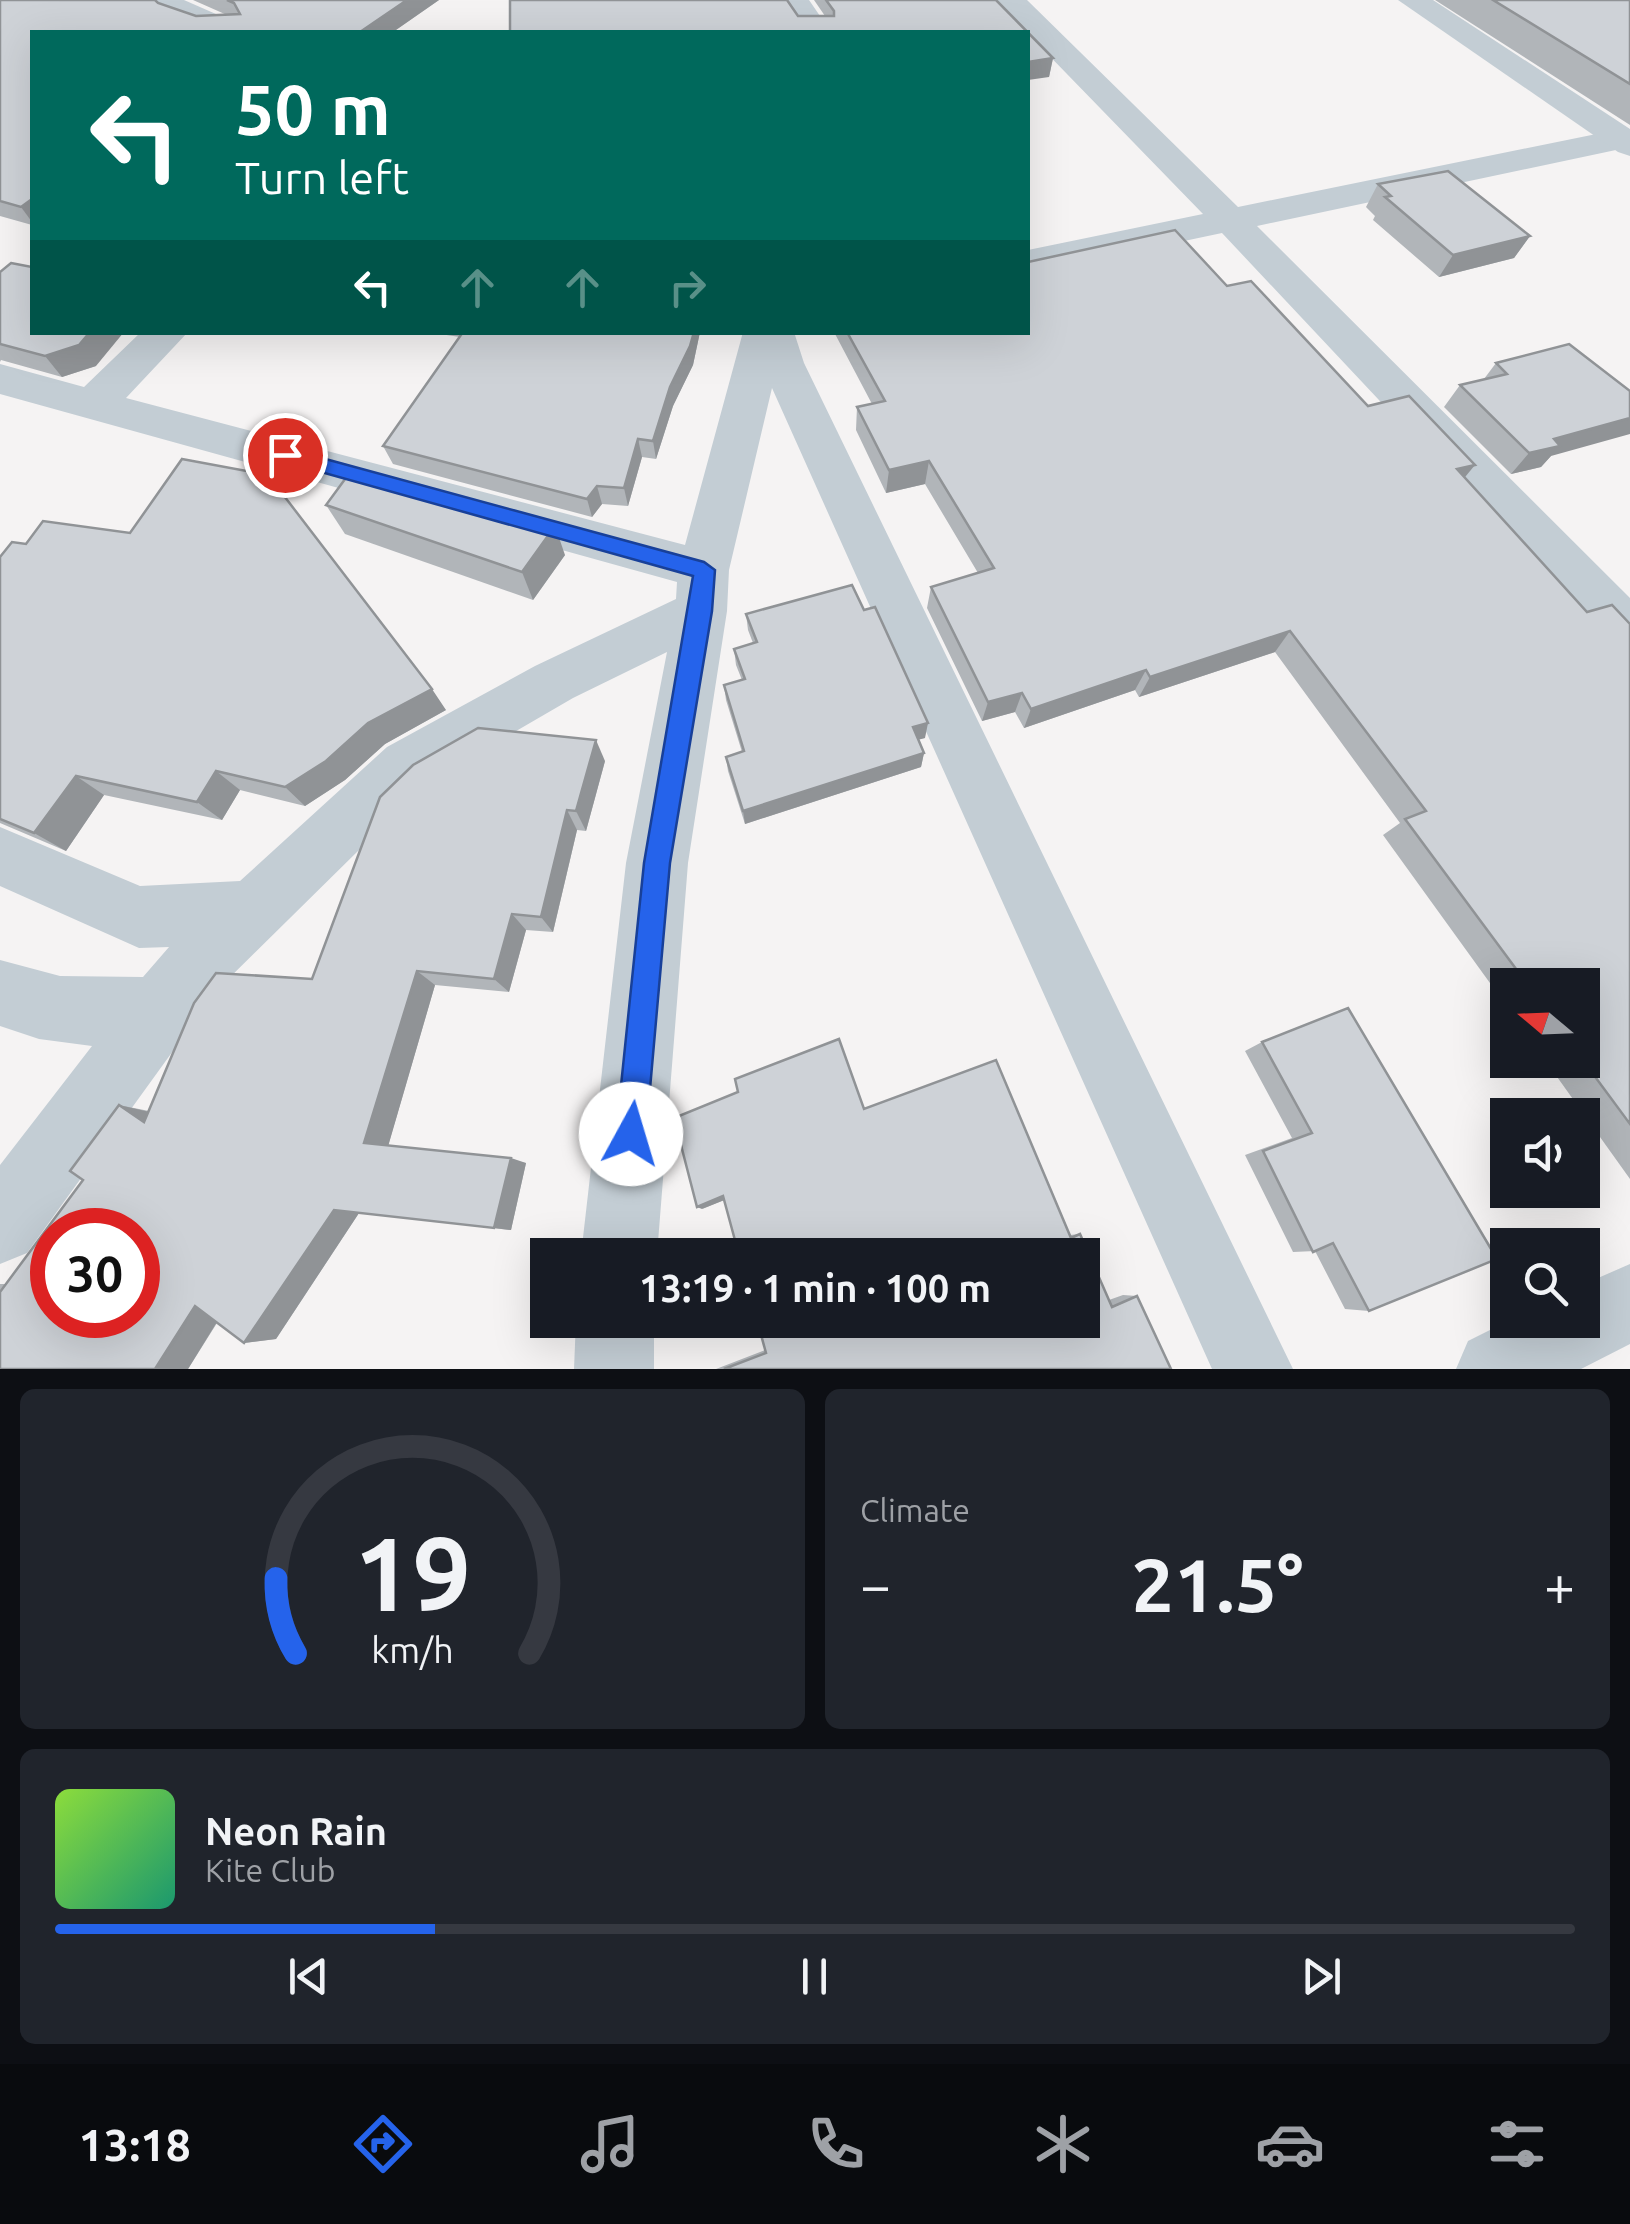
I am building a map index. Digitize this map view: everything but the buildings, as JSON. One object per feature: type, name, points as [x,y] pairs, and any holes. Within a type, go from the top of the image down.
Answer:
[{"type":"street","points":[[166,0],[181,14],[225,30]]},
{"type":"street","points":[[794,0],[815,30]]},
{"type":"street","points":[[1010,0],[1630,632]]},
{"type":"street","points":[[1413,0],[1625,142]]},
{"type":"street","points":[[1030,262],[1625,142]]},
{"type":"street","points":[[94,402],[165,335]]},
{"type":"street","points":[[621,1238],[657,863],[703,591],[763,335]]},
{"type":"street","points":[[774,335],[782,363],[1253,1369]]},
{"type":"street","points":[[0,379],[94,402],[703,591]]},
{"type":"street","points":[[0,1226],[194,967],[406,765],[554,682],[703,591]]},
{"type":"street","points":[[0,856],[139,916],[252,912]]},
{"type":"street","points":[[0,993],[20,1002],[112,1014],[164,1009]]},
{"type":"street","points":[[1496,1369],[1630,1303]]},
{"type":"street","points":[[614,1369],[615,1338]]},
{"type":"route","points":[[285,455],[704,570],[701,611],[657,863],[631,1134]]}]
